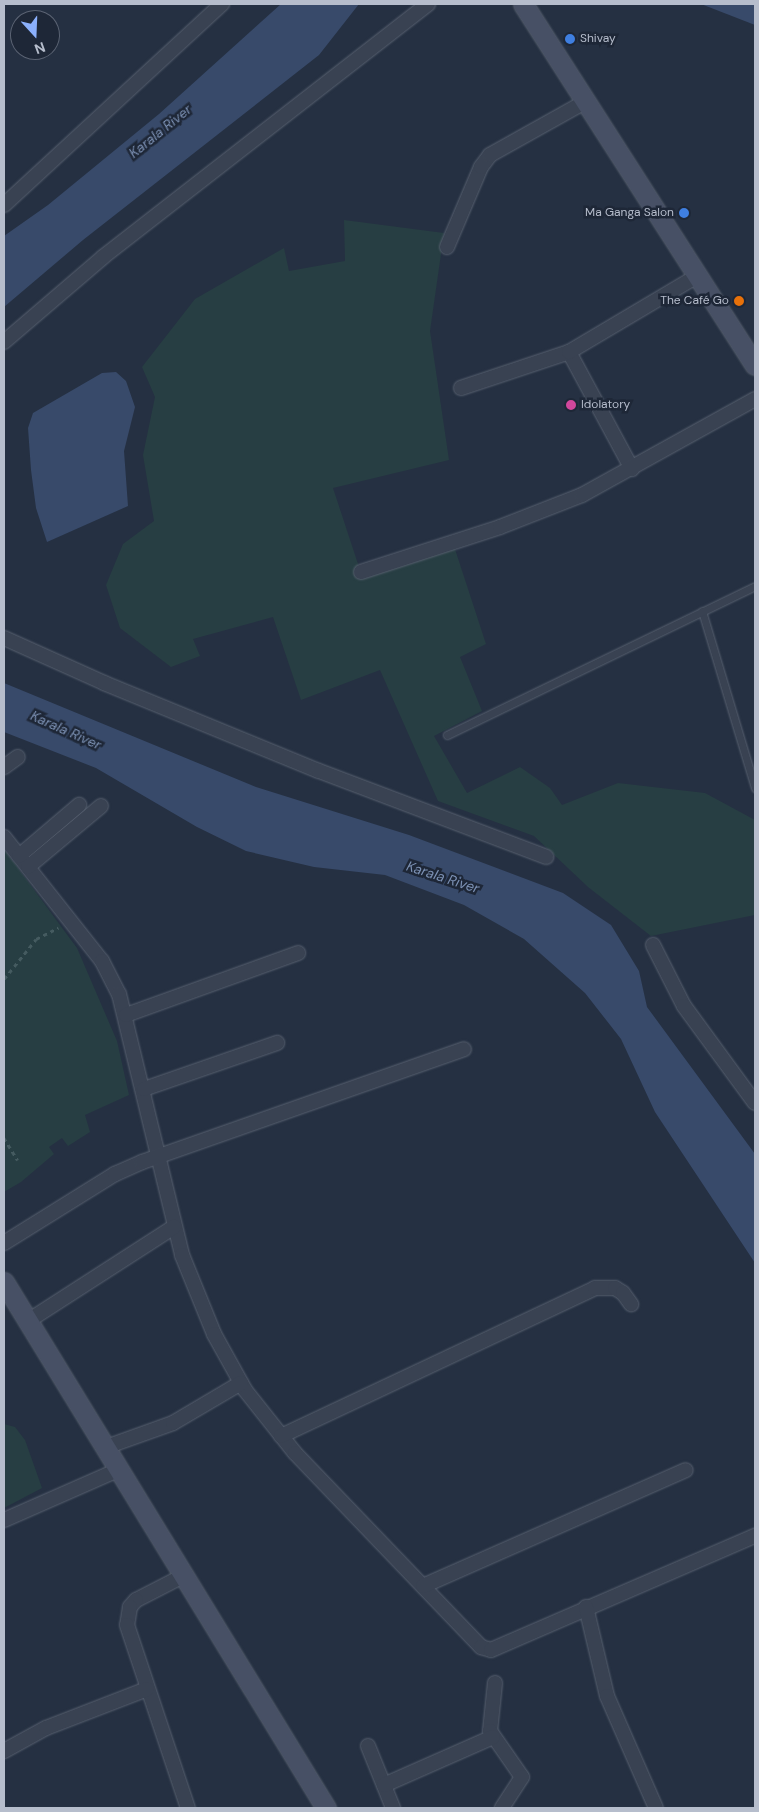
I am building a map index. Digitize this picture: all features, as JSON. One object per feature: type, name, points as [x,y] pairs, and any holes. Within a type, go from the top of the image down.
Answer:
[{"type":"main road","points":[[523,4],[755,365]]},
{"type":"main road","points":[[4,1282],[326,1808]]},
{"type":"street","points":[[4,205],[222,4]]},
{"type":"street","points":[[4,342],[103,257],[428,4]]},
{"type":"street","points":[[447,247],[481,167],[490,155],[585,102]]},
{"type":"street","points":[[461,388],[569,352],[697,276]]},
{"type":"street","points":[[569,352],[632,469]]},
{"type":"street","points":[[361,572],[534,515],[582,495],[632,469],[755,399]]},
{"type":"street","points":[[4,638],[104,684],[319,771],[546,857]]},
{"type":"street","points":[[4,767],[18,757]]},
{"type":"street","points":[[23,862],[79,805]]},
{"type":"street","points":[[23,862],[102,806]]},
{"type":"street","points":[[4,837],[107,970],[126,1015],[174,1227],[199,1301],[241,1383],[281,1436],[423,1586],[488,1650],[755,1536]]},
{"type":"street","points":[[653,945],[684,1006],[755,1103]]},
{"type":"street","points":[[126,1015],[298,953]]},
{"type":"street","points":[[144,1089],[277,1043]]},
{"type":"street","points":[[4,1243],[115,1174],[159,1156],[464,1049]]},
{"type":"street","points":[[28,1321],[174,1227]]},
{"type":"street","points":[[281,1436],[595,1288],[615,1288],[623,1292],[631,1304]]},
{"type":"street","points":[[106,1447],[172,1423],[241,1383]]},
{"type":"street","points":[[4,1520],[120,1469]]},
{"type":"street","points":[[423,1586],[686,1470]]},
{"type":"street","points":[[183,1576],[136,1600],[127,1616],[128,1635],[188,1808]]},
{"type":"street","points":[[586,1607],[608,1696],[656,1808]]},
{"type":"street","points":[[496,1683],[489,1723],[493,1737],[520,1770],[522,1777],[502,1808]]},
{"type":"street","points":[[4,1751],[46,1728],[147,1688]]},
{"type":"street","points":[[384,1785],[493,1737]]},
{"type":"street","points":[[368,1746],[393,1808]]},
{"type":"lane","points":[[447,735],[755,586]]},
{"type":"lane","points":[[702,611],[755,788]]},
{"type":"path","points":[[4,979],[36,939],[71,922]]},
{"type":"path","points":[[4,1138],[18,1160]]},
{"type":"green space","points":[[344,220],[444,233],[430,331],[449,460],[333,488],[360,570],[453,543],[486,644],[460,657],[482,711],[434,736],[467,793],[520,767],[550,788],[562,805],[618,783],[705,793],[755,820],[755,915],[651,936],[588,887],[534,836],[438,801],[380,670],[301,700],[273,617],[193,639],[200,656],[171,667],[120,628],[106,585],[123,544],[154,521],[143,455],[155,397],[142,367],[195,299],[284,248],[289,271],[345,261]]},
{"type":"green space","points":[[4,849],[77,948],[117,1041],[129,1095],[85,1115],[90,1132],[68,1146],[62,1138],[49,1147],[54,1154],[21,1182],[4,1192]]},
{"type":"green space","points":[[4,1424],[15,1427],[25,1440],[42,1488],[4,1508]]},
{"type":"water","name":"Karala River","points":[[281,4],[359,4],[319,55],[83,240],[4,307],[4,236],[48,205],[159,114]]},
{"type":"water","points":[[701,4],[755,4],[755,25]]},
{"type":"water","points":[[116,372],[126,381],[135,407],[124,451],[128,506],[47,542],[36,508],[31,470],[28,428],[33,413],[102,373]]},
{"type":"water","name":"Karala River","points":[[4,683],[256,787],[409,835],[563,893],[611,925],[639,971],[647,1007],[755,1154],[755,1263],[655,1112],[621,1039],[585,993],[524,939],[464,905],[385,875],[314,867],[246,851],[197,827],[96,768],[4,732]]},
{"type":"place","name":"Shivay","points":[[570,39]]},
{"type":"place","name":"Ma Ganga Salon","points":[[684,213]]},
{"type":"place","name":"The Café Go","points":[[739,301]]},
{"type":"place","name":"Idolatory","points":[[571,405]]}]
